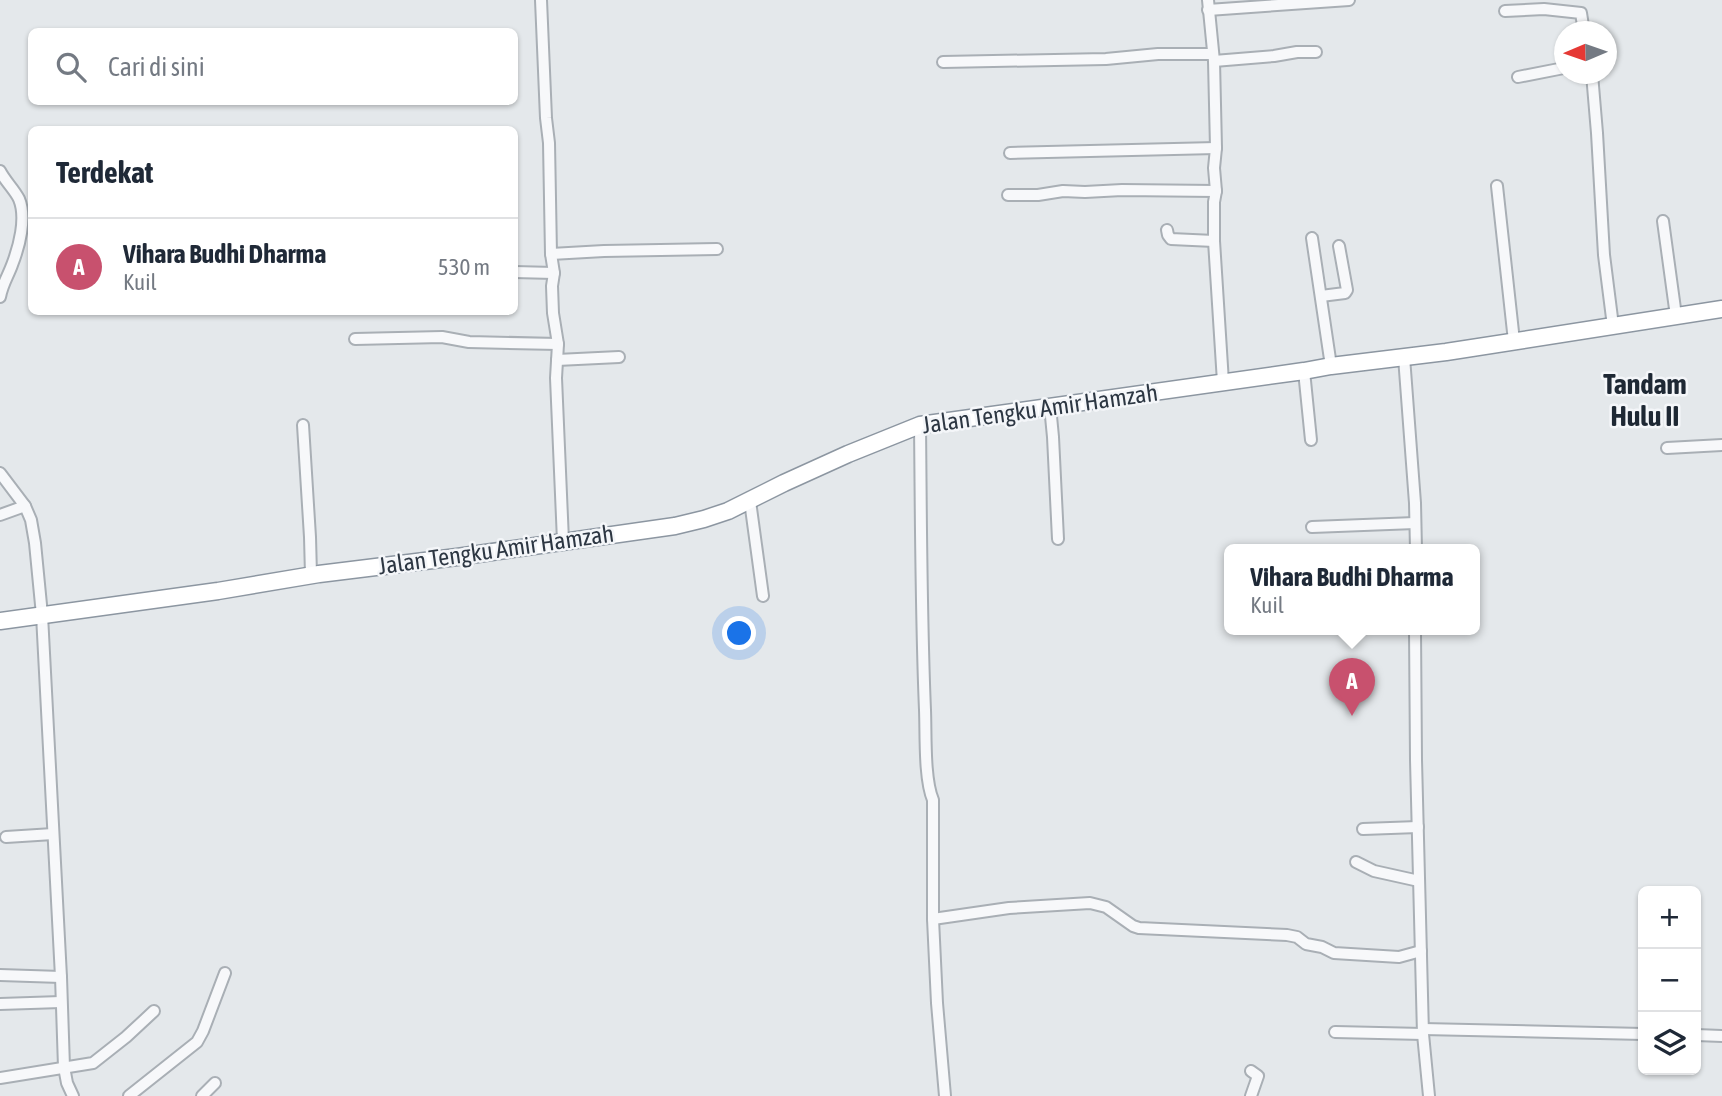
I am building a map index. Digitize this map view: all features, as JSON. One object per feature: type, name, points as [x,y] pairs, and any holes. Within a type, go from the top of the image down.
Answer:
[{"type":"highway","name":"Jalan Tengku Amir Hamzah","points":[[0,621],[218,591],[311,575],[675,526],[718,515],[848,454],[920,425],[1722,309]]},
{"type":"street","points":[[541,0],[549,143],[551,254],[554,273],[552,286],[558,344],[556,378],[562,541]]},
{"type":"street","points":[[1223,382],[1214,241],[1214,57],[1208,5],[1349,0]]},
{"type":"street","points":[[1505,10],[1544,9],[1581,13],[1582,21]]},
{"type":"street","points":[[943,62],[1106,59],[1158,54],[1274,56],[1316,52]]},
{"type":"street","points":[[1518,77],[1554,70]]},
{"type":"street","points":[[1593,84],[1604,255],[1614,326]]},
{"type":"street","points":[[1010,153],[1216,148]]},
{"type":"street","points":[[0,171],[19,200],[21,220],[16,255],[0,297]]},
{"type":"street","points":[[1497,186],[1514,341]]},
{"type":"street","points":[[1008,195],[1038,195],[1063,191],[1216,191]]},
{"type":"street","points":[[1663,221],[1676,316]]},
{"type":"street","points":[[1167,230],[1171,239],[1214,241]]},
{"type":"street","points":[[1312,238],[1331,366]]},
{"type":"street","points":[[1321,296],[1345,293],[1347,290],[1339,246]]},
{"type":"street","points":[[551,254],[718,249]]},
{"type":"street","points":[[518,272],[554,273]]},
{"type":"street","points":[[355,339],[442,337],[469,342],[558,344]]},
{"type":"street","points":[[558,360],[619,357]]},
{"type":"street","points":[[1404,357],[1416,544]]},
{"type":"street","points":[[1304,371],[1311,440]]},
{"type":"street","points":[[1050,406],[1058,539]]},
{"type":"street","points":[[303,425],[311,575]]},
{"type":"street","points":[[920,425],[924,689],[927,756],[933,800],[933,919],[945,1096]]},
{"type":"street","points":[[1667,448],[1722,445]]},
{"type":"street","points":[[0,473],[23,503],[33,530],[42,615],[64,1067],[73,1096]]},
{"type":"street","points":[[750,501],[763,596]]},
{"type":"street","points":[[0,515],[23,503]]},
{"type":"street","points":[[1312,527],[1415,523]]},
{"type":"street","points":[[1415,635],[1423,1031],[1429,1096]]},
{"type":"street","points":[[1363,829],[1418,827]]},
{"type":"street","points":[[6,837],[53,834]]},
{"type":"street","points":[[1356,862],[1374,871],[1419,881]]},
{"type":"street","points":[[933,919],[1009,908],[1090,903],[1106,907],[1139,928],[1287,935],[1334,953],[1354,955],[1399,957],[1421,951]]},
{"type":"street","points":[[129,1096],[197,1042],[225,973]]},
{"type":"street","points":[[0,975],[61,977]]},
{"type":"street","points":[[0,1004],[61,1002]]},
{"type":"street","points":[[0,1078],[96,1062],[154,1011]]},
{"type":"street","points":[[1335,1032],[1638,1034]]},
{"type":"street","points":[[1701,1035],[1722,1036]]},
{"type":"street","points":[[1251,1071],[1258,1076],[1251,1096]]},
{"type":"street","points":[[202,1096],[215,1083]]},
{"type":"place","name":"Vihara Budhi Dharma","points":[[1352,716]]},
{"type":"district","name":"Tandam Hulu II","points":[[1645,400]]}]
